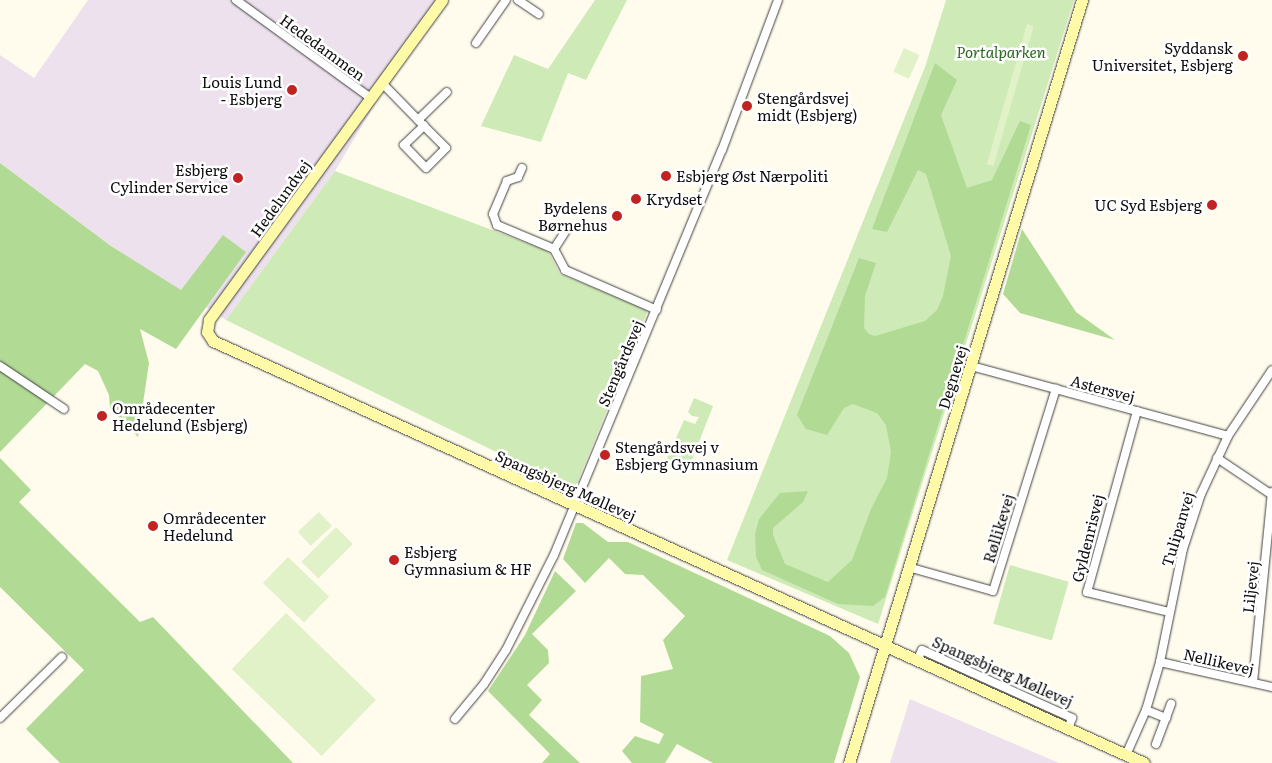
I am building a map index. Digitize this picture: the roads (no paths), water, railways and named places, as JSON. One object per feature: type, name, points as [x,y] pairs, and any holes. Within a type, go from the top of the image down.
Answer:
[{"type":"street","name":"Hededammen","points":[[236,0],[371,98]]},
{"type":"street","name":"Hedelundvej","points":[[207,332],[209,320],[442,0]]},
{"type":"street","points":[[476,43],[506,0]]},
{"type":"street","points":[[518,0],[539,14]]},
{"type":"street","name":"Stengårdsvej","points":[[455,719],[484,684],[506,650],[576,505],[741,102],[778,0]]},
{"type":"street","name":"Degnevej","points":[[849,763],[1082,0]]},
{"type":"street","points":[[382,83],[421,123],[446,148],[426,168],[404,146],[421,123],[447,92]]},
{"type":"street","points":[[522,168],[518,177],[507,181],[493,214],[497,225],[554,249],[565,270],[657,310]]},
{"type":"street","points":[[554,249],[567,229]]},
{"type":"street","name":"Spangsbjerg Møllevej","points":[[207,332],[213,341],[250,360],[576,505],[1144,763]]},
{"type":"street","points":[[0,366],[64,409]]},
{"type":"street","name":"Astersvej","points":[[971,366],[1228,436]]},
{"type":"street","name":"Tulipanvej","points":[[1126,755],[1146,710],[1160,662],[1183,549],[1201,494],[1228,436],[1272,370]]},
{"type":"street","name":"Røllikevej","points":[[908,568],[993,591],[1056,389]]},
{"type":"street","name":"Gyldenrisvej","points":[[1137,411],[1087,592],[1169,612]]},
{"type":"street","name":"Liljevej","points":[[1217,458],[1272,493],[1253,682]]},
{"type":"street","points":[[0,718],[62,657]]},
{"type":"street","name":"Nellikevej","points":[[1160,662],[1272,687]]},
{"type":"street","points":[[1156,744],[1171,704]]},
{"type":"street","points":[[1146,710],[1166,718]]},
{"type":"place","name":"Syddansk Universitet, Esbjerg","points":[[1243,56]]},
{"type":"place","name":"Louis Lund - Esbjerg","points":[[292,90]]},
{"type":"place","name":"Stengårdsvej midt (Esbjerg)","points":[[747,106]]},
{"type":"place","name":"Esbjerg Øst Nærpoliti","points":[[666,176]]},
{"type":"place","name":"Esbjerg Cylinder Service","points":[[238,178]]},
{"type":"place","name":"Krydset","points":[[636,199]]},
{"type":"place","name":"UC Syd Esbjerg","points":[[1212,205]]},
{"type":"place","name":"Bydelens Børnehus","points":[[617,216]]},
{"type":"place","name":"Områdecenter Hedelund (Esbjerg)","points":[[102,416]]},
{"type":"place","name":"Stengårdsvej v Esbjerg Gymnasium","points":[[605,455]]},
{"type":"place","name":"Områdecenter Hedelund","points":[[153,526]]},
{"type":"place","name":"Esbjerg Gymnasium & HF","points":[[394,560]]},
{"type":"park label","name":"Portalparken","points":[[1001,52]]}]
